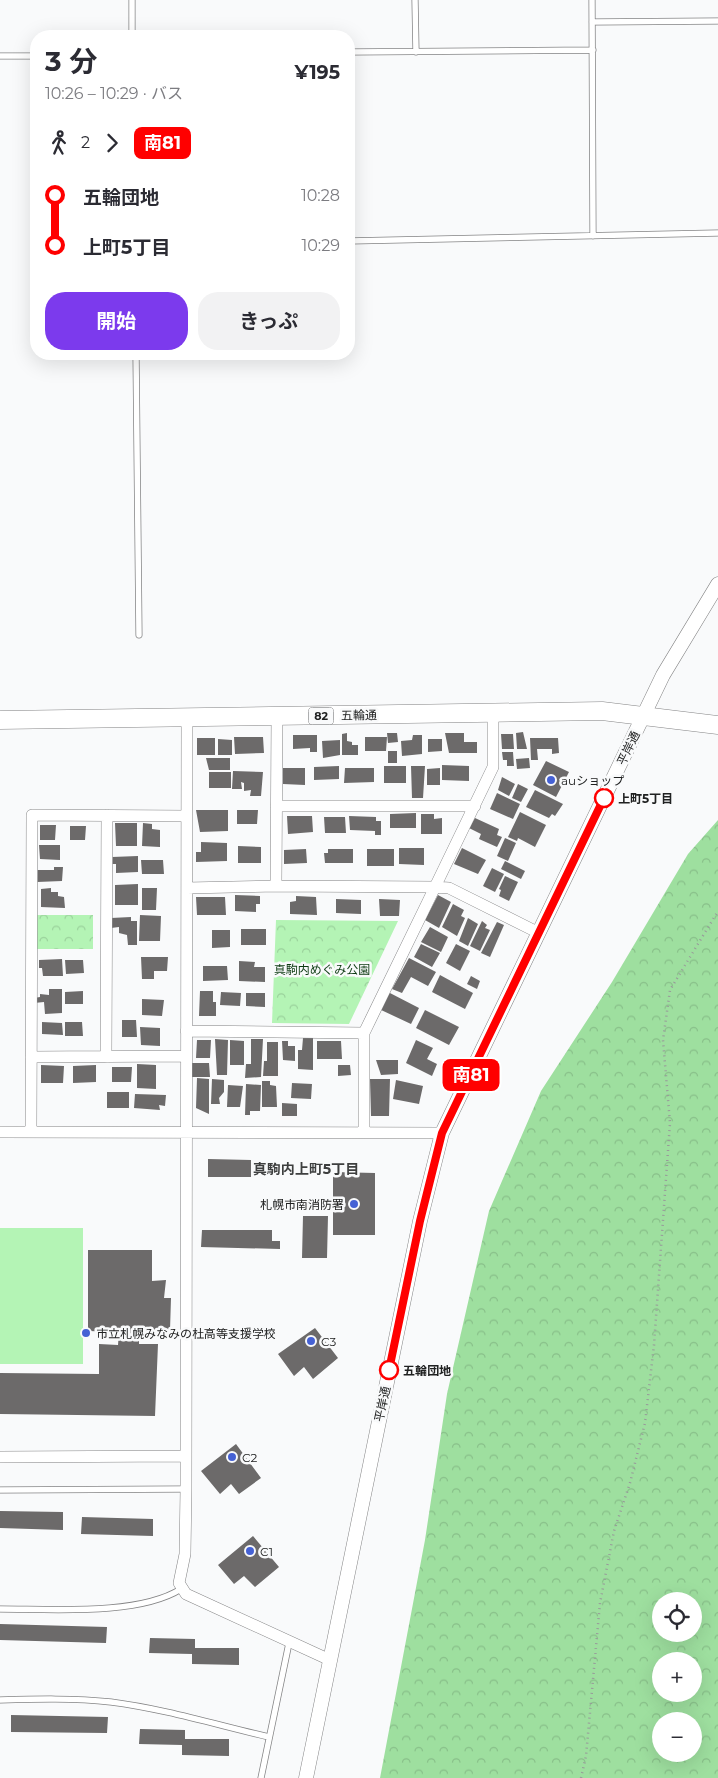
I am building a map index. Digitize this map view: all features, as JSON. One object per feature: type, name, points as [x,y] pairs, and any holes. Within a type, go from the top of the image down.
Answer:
[{"type":"main road","name":"五輪通","points":[[0,720],[602,711],[718,726]]},
{"type":"street","name":"平岸通","points":[[306,1778],[420,1221],[442,1133],[642,717],[663,676],[718,584]]},
{"type":"street","points":[[364,1132],[364,1032],[493,767],[493,713]]},
{"type":"street","points":[[276,886],[277,716]]},
{"type":"street","points":[[187,718],[185,1056],[186,1489],[185,1554],[179,1583],[181,1590],[186,1594],[289,1643],[330,1660]]},
{"type":"street","points":[[276,806],[474,806]]},
{"type":"street","points":[[31,1132],[32,815],[187,816]]},
{"type":"street","points":[[106,1057],[107,815]]},
{"type":"street","points":[[187,888],[276,886],[449,888],[539,933]]},
{"type":"street","points":[[186,1031],[364,1032]]},
{"type":"street","points":[[31,1057],[185,1056]]},
{"type":"street","points":[[0,1132],[442,1133]]},
{"type":"street","points":[[0,1456],[186,1456]]},
{"type":"lane","points":[[132,0],[132,30]]},
{"type":"lane","points":[[415,0],[416,52]]},
{"type":"lane","points":[[592,0],[593,236]]},
{"type":"lane","points":[[592,22],[718,21]]},
{"type":"lane","points":[[355,52],[593,50]]},
{"type":"lane","points":[[0,56],[30,56]]},
{"type":"lane","points":[[355,241],[718,233]]},
{"type":"lane","points":[[136,360],[139,635]]},
{"type":"lane","points":[[0,1490],[186,1489]]},
{"type":"lane","points":[[0,1609],[94,1609],[160,1599],[181,1590]]},
{"type":"lane","points":[[261,1778],[289,1643]]},
{"type":"lane","points":[[0,1700],[59,1699],[111,1702],[174,1713],[269,1737]]},
{"type":"path","points":[[581,1778],[586,1756],[600,1603],[614,1531],[630,1483],[644,1423],[654,1345],[670,1123],[663,1040],[670,990],[718,911]]},
{"type":"green space","points":[[718,820],[718,1778],[380,1778],[425,1540],[447,1394],[489,1211],[541,1091],[612,982],[688,854]]},
{"type":"green space","points":[[33,915],[93,915],[93,949],[33,949]]},
{"type":"green space","name":"真駒内めぐみ公園","points":[[276,920],[398,921],[349,1024],[272,1023]]},
{"type":"green space","points":[[0,1228],[83,1228],[83,1364],[0,1364]]},
{"type":"building","points":[[523,732],[527,749],[517,749],[516,733]]},
{"type":"building","points":[[347,733],[347,741],[352,742],[352,745],[358,745],[358,755],[342,755],[342,734]]},
{"type":"building","points":[[387,733],[397,733],[398,742],[388,743]]},
{"type":"building","points":[[445,733],[464,733],[464,742],[477,742],[477,753],[449,753]]},
{"type":"building","points":[[501,734],[513,734],[514,749],[502,749]]},
{"type":"building","points":[[293,735],[317,735],[317,752],[310,752],[310,748],[293,749]]},
{"type":"building","points":[[413,735],[422,735],[422,754],[402,756],[401,741],[412,740]]},
{"type":"building","points":[[234,737],[263,737],[264,753],[235,754]]},
{"type":"building","points":[[365,737],[387,737],[386,751],[365,751]]},
{"type":"building","points":[[197,738],[215,738],[215,755],[197,755]]},
{"type":"building","points":[[530,738],[558,738],[559,753],[552,754],[552,749],[537,749],[538,760],[531,760]]},
{"type":"building","points":[[218,739],[232,740],[232,755],[218,755]]},
{"type":"building","points":[[428,739],[442,739],[442,751],[428,752]]},
{"type":"building","points":[[340,740],[340,755],[323,758],[322,741]]},
{"type":"building","points":[[388,751],[397,751],[397,763],[388,763]]},
{"type":"building","points":[[502,752],[513,752],[514,766],[507,766],[507,760],[503,760]]},
{"type":"building","points":[[206,758],[230,758],[230,770],[209,770]]},
{"type":"building","points":[[529,758],[530,768],[517,769],[516,759]]},
{"type":"building","points":[[546,761],[569,772],[556,797],[533,785]]},
{"type":"building","points":[[442,765],[469,766],[469,781],[442,780]]},
{"type":"building","points":[[339,766],[339,779],[314,780],[314,767]]},
{"type":"building","points":[[384,766],[406,766],[406,783],[384,783]]},
{"type":"building","points":[[411,766],[425,766],[423,798],[412,798]]},
{"type":"building","points":[[283,768],[305,768],[305,785],[283,784]]},
{"type":"building","points":[[345,768],[374,768],[374,782],[344,783]]},
{"type":"building","points":[[440,768],[440,785],[427,785],[427,769]]},
{"type":"building","points":[[233,771],[263,772],[261,796],[250,796],[251,790],[244,791],[244,783],[241,782],[242,789],[232,789]]},
{"type":"building","points":[[209,772],[231,772],[231,788],[209,788]]},
{"type":"building","points":[[502,777],[515,784],[509,796],[498,790]]},
{"type":"building","points":[[518,784],[528,789],[521,802],[512,798]]},
{"type":"building","points":[[535,790],[563,804],[555,816],[552,814],[549,818],[526,807]]},
{"type":"building","points":[[497,793],[520,804],[513,819],[490,809]]},
{"type":"building","points":[[196,810],[228,810],[228,831],[200,832]]},
{"type":"building","points":[[237,810],[258,810],[257,824],[237,824]]},
{"type":"building","points":[[520,812],[546,825],[535,847],[518,838],[517,841],[508,837]]},
{"type":"building","points":[[416,813],[416,828],[390,828],[390,814]]},
{"type":"building","points":[[421,814],[434,814],[434,819],[442,818],[442,834],[421,834]]},
{"type":"building","points":[[287,816],[312,816],[313,832],[288,834]]},
{"type":"building","points":[[349,816],[376,817],[376,821],[381,821],[381,835],[375,835],[375,831],[350,830]]},
{"type":"building","points":[[324,817],[345,817],[346,833],[325,833]]},
{"type":"building","points":[[475,818],[499,829],[497,835],[502,837],[497,847],[479,839],[481,834],[469,828]]},
{"type":"building","points":[[115,823],[137,823],[137,846],[116,846]]},
{"type":"building","points":[[143,823],[152,824],[152,829],[160,830],[160,847],[142,846]]},
{"type":"building","points":[[40,825],[56,825],[55,840],[40,840]]},
{"type":"building","points":[[70,826],[86,826],[85,840],[70,840]]},
{"type":"building","points":[[505,838],[516,843],[508,861],[497,856]]},
{"type":"building","points":[[201,842],[227,843],[227,861],[196,862],[196,852],[201,852]]},
{"type":"building","points":[[39,845],[60,845],[60,860],[40,859]]},
{"type":"building","points":[[238,846],[261,847],[261,863],[238,863]]},
{"type":"building","points":[[399,848],[424,848],[424,865],[399,864]]},
{"type":"building","points":[[462,848],[486,860],[478,874],[454,864]]},
{"type":"building","points":[[306,849],[307,863],[284,864],[284,850]]},
{"type":"building","points":[[328,849],[353,849],[353,863],[325,863],[324,853],[328,853]]},
{"type":"building","points":[[367,849],[394,849],[394,866],[367,866]]},
{"type":"building","points":[[138,856],[138,872],[116,873],[116,864],[112,864],[112,857]]},
{"type":"building","points":[[141,860],[163,860],[164,874],[142,874]]},
{"type":"building","points":[[505,861],[525,871],[521,879],[501,869]]},
{"type":"building","points":[[54,867],[63,867],[62,881],[37,882],[37,870],[54,870]]},
{"type":"building","points":[[492,868],[504,874],[495,892],[483,886]]},
{"type":"building","points":[[505,876],[518,882],[509,901],[499,896],[501,890],[499,889]]},
{"type":"building","points":[[138,884],[138,905],[115,905],[115,885]]},
{"type":"building","points":[[51,888],[51,892],[58,892],[58,896],[64,897],[65,908],[41,907],[41,889]]},
{"type":"building","points":[[142,888],[157,888],[156,910],[142,910]]},
{"type":"building","points":[[235,895],[260,896],[260,904],[256,904],[256,912],[235,911]]},
{"type":"building","points":[[438,895],[451,902],[439,928],[425,920]]},
{"type":"building","points":[[296,896],[316,897],[317,915],[290,914],[290,902],[296,901]]},
{"type":"building","points":[[196,897],[225,897],[226,915],[197,915]]},
{"type":"building","points":[[336,899],[361,900],[361,914],[336,913]]},
{"type":"building","points":[[379,899],[400,900],[399,916],[380,916]]},
{"type":"building","points":[[453,904],[464,910],[461,916],[465,918],[457,936],[442,927]]},
{"type":"building","points":[[140,915],[161,916],[160,941],[139,941]]},
{"type":"building","points":[[131,917],[131,921],[137,921],[137,945],[128,945],[127,935],[119,933],[119,927],[111,928],[111,918]]},
{"type":"building","points":[[468,918],[478,924],[468,946],[459,941]]},
{"type":"building","points":[[482,921],[487,925],[485,928],[490,930],[480,951],[470,946]]},
{"type":"building","points":[[497,922],[504,925],[490,957],[481,953]]},
{"type":"building","points":[[430,927],[448,937],[441,952],[421,942]]},
{"type":"building","points":[[241,929],[266,929],[266,945],[241,945]]},
{"type":"building","points":[[212,930],[230,930],[230,947],[212,948]]},
{"type":"building","points":[[421,944],[440,953],[432,967],[414,957]]},
{"type":"building","points":[[456,944],[470,951],[460,971],[446,963]]},
{"type":"building","points":[[141,957],[168,957],[167,971],[154,971],[154,979],[142,979]]},
{"type":"building","points":[[409,958],[436,972],[428,986],[411,977],[402,993],[392,989]]},
{"type":"building","points":[[62,959],[63,976],[43,976],[42,968],[39,968],[39,960]]},
{"type":"building","points":[[65,960],[83,960],[84,973],[66,974]]},
{"type":"building","points":[[239,961],[255,962],[254,967],[265,967],[265,982],[239,981]]},
{"type":"building","points":[[203,966],[227,966],[228,980],[203,981]]},
{"type":"building","points":[[440,975],[473,993],[465,1009],[432,992]]},
{"type":"building","points":[[471,976],[480,981],[477,989],[467,984]]},
{"type":"building","points":[[49,989],[62,989],[62,1013],[45,1014],[44,1002],[34,1003],[34,998],[40,997],[40,994],[49,995]]},
{"type":"building","points":[[83,991],[83,1004],[65,1004],[65,992]]},
{"type":"building","points":[[200,991],[213,991],[213,1002],[216,1002],[216,1016],[199,1016]]},
{"type":"building","points":[[221,992],[241,993],[240,1006],[220,1005]]},
{"type":"building","points":[[388,992],[419,1008],[411,1024],[379,1009]]},
{"type":"building","points":[[246,993],[265,993],[265,1007],[246,1006]]},
{"type":"building","points":[[142,999],[164,1000],[162,1016],[142,1015]]},
{"type":"building","points":[[425,1010],[459,1027],[449,1045],[416,1028]]},
{"type":"building","points":[[122,1020],[136,1020],[137,1037],[122,1037]]},
{"type":"building","points":[[42,1022],[62,1023],[63,1035],[42,1034]]},
{"type":"building","points":[[65,1022],[82,1022],[83,1036],[65,1036]]},
{"type":"building","points":[[140,1027],[160,1028],[160,1046],[141,1045]]},
{"type":"building","points":[[303,1038],[313,1038],[313,1070],[298,1069],[298,1050],[302,1050]]},
{"type":"building","points":[[215,1039],[228,1040],[227,1075],[217,1075]]},
{"type":"building","points":[[251,1039],[263,1039],[261,1077],[245,1078],[246,1064],[251,1064]]},
{"type":"building","points":[[197,1040],[211,1040],[210,1058],[196,1058]]},
{"type":"building","points":[[230,1040],[244,1041],[244,1065],[230,1065]]},
{"type":"building","points":[[416,1040],[433,1048],[427,1059],[437,1064],[432,1076],[406,1063]]},
{"type":"building","points":[[282,1041],[288,1041],[288,1046],[295,1046],[295,1061],[283,1060]]},
{"type":"building","points":[[317,1041],[341,1041],[342,1059],[317,1059]]},
{"type":"building","points":[[267,1042],[278,1042],[278,1076],[263,1076],[264,1061],[267,1061]]},
{"type":"building","points":[[376,1060],[398,1060],[398,1074],[381,1075]]},
{"type":"building","points":[[192,1063],[209,1063],[210,1077],[192,1077]]},
{"type":"building","points":[[137,1064],[156,1065],[156,1089],[137,1088]]},
{"type":"building","points":[[41,1065],[64,1066],[63,1083],[41,1083]]},
{"type":"building","points":[[96,1065],[96,1082],[73,1083],[73,1066]]},
{"type":"building","points":[[338,1065],[350,1065],[351,1075],[338,1076]]},
{"type":"building","points":[[112,1067],[132,1067],[131,1082],[112,1082]]},
{"type":"building","points":[[197,1078],[209,1079],[209,1114],[196,1108]]},
{"type":"building","points":[[212,1079],[224,1080],[224,1092],[219,1098],[220,1104],[211,1104]]},
{"type":"building","points":[[370,1079],[390,1079],[389,1116],[371,1116]]},
{"type":"building","points":[[396,1080],[423,1086],[419,1104],[393,1099]]},
{"type":"building","points":[[262,1081],[270,1081],[270,1085],[276,1086],[277,1107],[262,1107]]},
{"type":"building","points":[[292,1083],[312,1084],[311,1099],[291,1098]]},
{"type":"building","points":[[246,1084],[261,1085],[260,1111],[250,1111],[250,1115],[245,1115]]},
{"type":"building","points":[[228,1085],[243,1086],[240,1107],[227,1107]]},
{"type":"building","points":[[107,1092],[129,1092],[129,1108],[107,1108]]},
{"type":"building","points":[[135,1094],[166,1095],[165,1106],[159,1105],[160,1110],[134,1108]]},
{"type":"building","points":[[282,1103],[297,1104],[297,1116],[282,1116]]},
{"type":"building","points":[[208,1159],[251,1160],[251,1177],[208,1177]]},
{"type":"building","name":"札幌市南消防署","points":[[333,1172],[375,1173],[375,1235],[333,1235]]},
{"type":"building","points":[[303,1216],[328,1216],[327,1258],[302,1258]]},
{"type":"building","points":[[202,1230],[272,1230],[272,1241],[280,1241],[280,1249],[201,1247]]},
{"type":"building","points":[[88,1250],[152,1250],[152,1281],[166,1280],[164,1298],[171,1298],[170,1330],[139,1333],[139,1344],[158,1344],[155,1416],[0,1414],[0,1373],[99,1374],[99,1344],[118,1345],[119,1332],[88,1331]]},
{"type":"building","name":"C3","points":[[315,1328],[338,1358],[313,1379],[304,1367],[294,1376],[278,1354]]},
{"type":"building","name":"C2","points":[[236,1444],[261,1478],[239,1494],[231,1484],[220,1494],[201,1471]]},
{"type":"building","points":[[0,1511],[63,1512],[63,1530],[0,1528]]},
{"type":"building","points":[[82,1517],[153,1519],[153,1536],[81,1534]]},
{"type":"building","name":"C1","points":[[253,1536],[279,1567],[255,1587],[244,1576],[234,1584],[218,1565]]},
{"type":"building","points":[[0,1624],[107,1627],[106,1643],[0,1640]]},
{"type":"building","points":[[150,1638],[195,1639],[195,1648],[239,1648],[239,1665],[192,1664],[192,1654],[149,1653]]},
{"type":"building","points":[[11,1715],[108,1717],[107,1733],[11,1732]]},
{"type":"building","points":[[140,1729],[185,1730],[185,1739],[229,1739],[229,1756],[182,1755],[182,1745],[139,1744]]},
{"type":"bus line","name":"南81","points":[[389,1370],[420,1221],[442,1133],[604,798]]},
{"type":"place","name":"auショップ","points":[[551,780]]},
{"type":"place","name":"上町5丁目","points":[[604,798]]},
{"type":"place","name":"札幌市南消防署","points":[[354,1204]]},
{"type":"place","name":"市立札幌みなみの杜高等支援学校","points":[[86,1333]]},
{"type":"place","name":"C3","points":[[311,1341]]},
{"type":"place","name":"五輪団地","points":[[389,1370]]},
{"type":"place","name":"C2","points":[[232,1457]]},
{"type":"place","name":"C1","points":[[250,1551]]},
{"type":"district","name":"真駒内上町5丁目","points":[[306,1169]]}]
